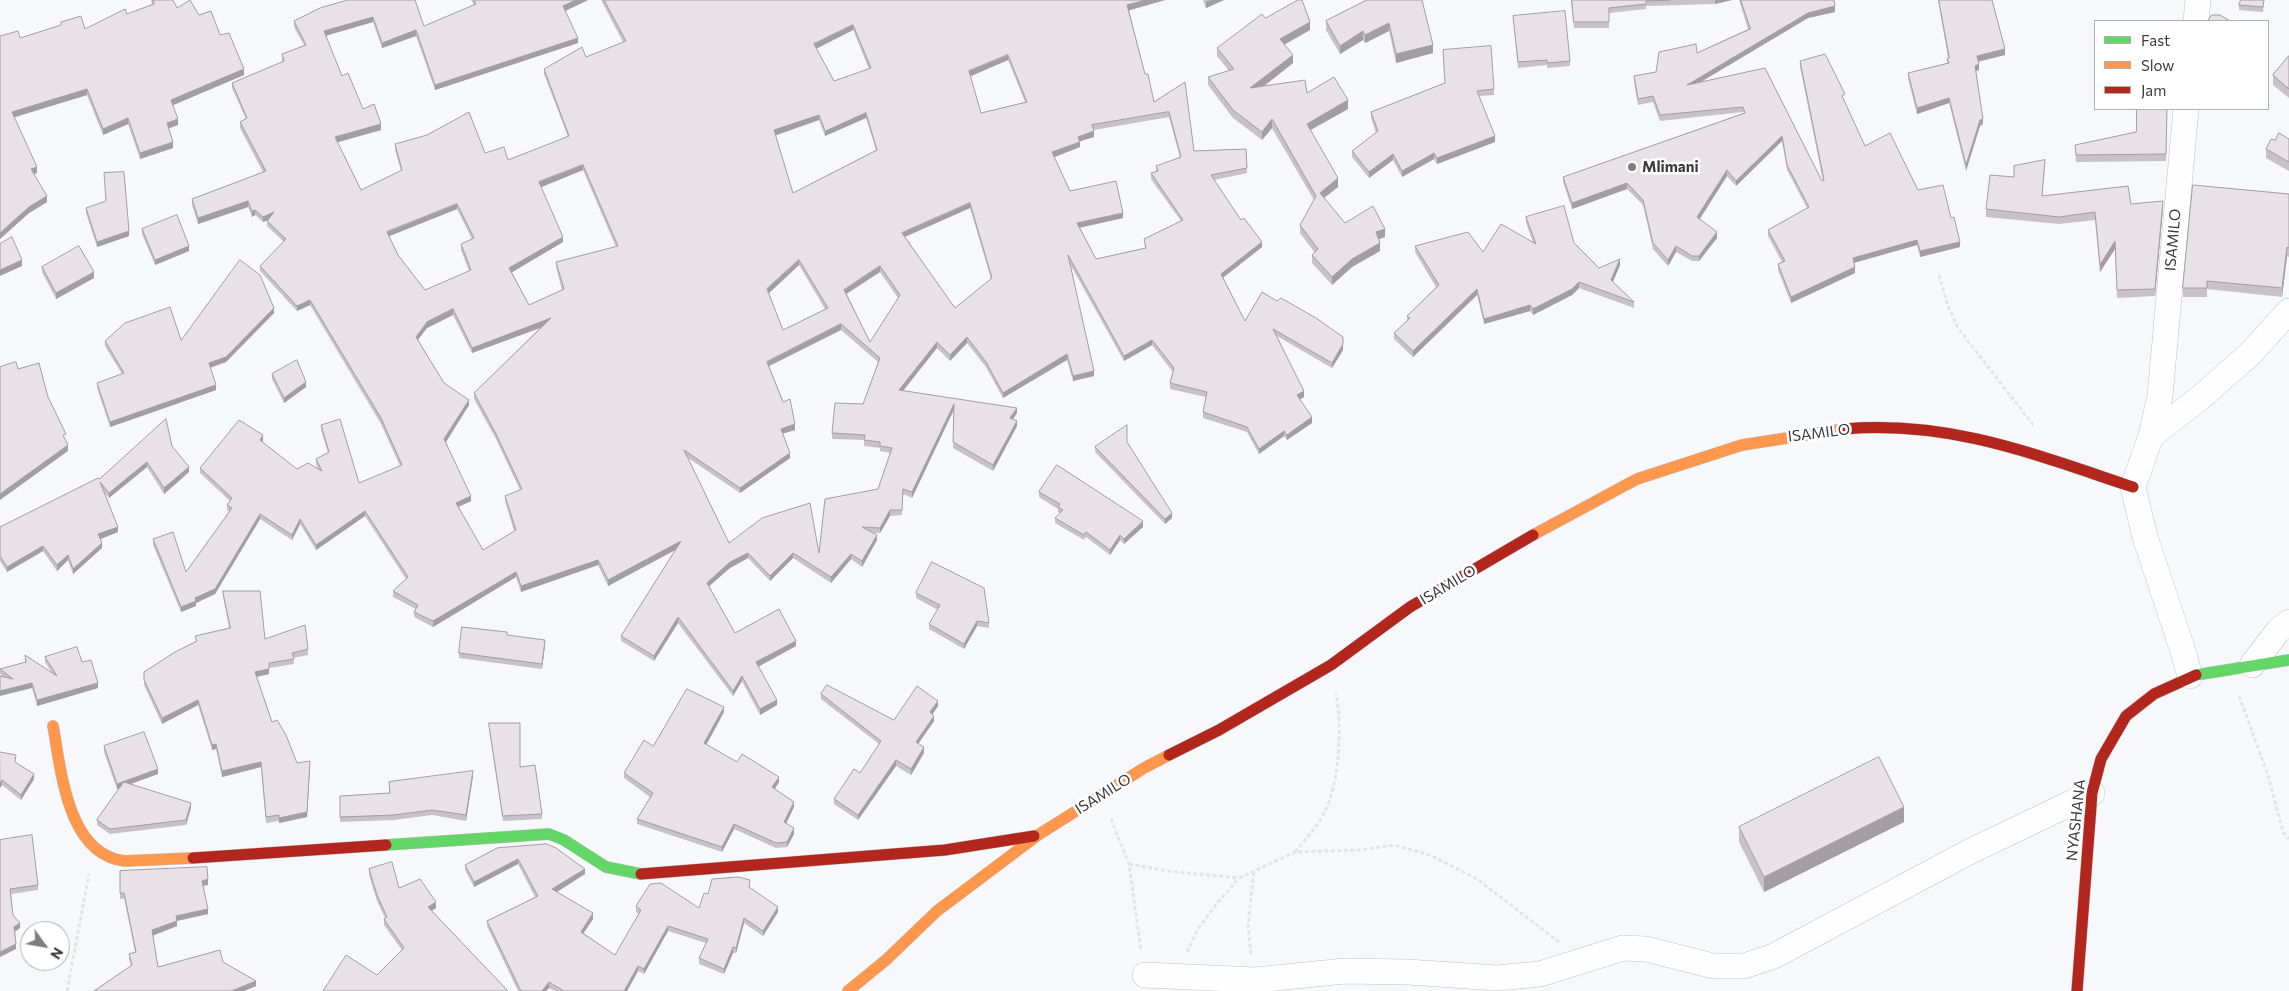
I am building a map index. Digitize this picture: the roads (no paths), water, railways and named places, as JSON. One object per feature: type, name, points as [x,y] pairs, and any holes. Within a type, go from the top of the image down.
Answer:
[{"type":"street","points":[[2196,20],[2198,0]]},
{"type":"street","name":"ISAMILO","points":[[848,991],[886,960],[937,911],[1038,835],[1144,768],[1219,730],[1331,665],[1410,608],[1539,531],[1637,479],[1742,444],[1817,432],[1881,426],[1942,431],[1992,441],[2133,487],[2151,436],[2160,396],[2186,110]]},
{"type":"street","points":[[2151,436],[2200,398],[2250,354],[2289,311]]},
{"type":"street","points":[[2133,487],[2145,537],[2190,676]]},
{"type":"street","points":[[2241,667],[2289,622]]},
{"type":"street","name":"NYASHANA","points":[[2077,991],[2092,793],[2100,759],[2126,716],[2154,694],[2190,676],[2289,660]]},
{"type":"street","points":[[53,726],[66,794],[78,828],[94,848],[115,860],[144,861],[549,834],[563,837],[599,864],[621,872],[646,874],[945,850],[1038,835]]},
{"type":"street","points":[[1145,975],[1256,980],[1345,971],[1406,972],[1497,978],[1540,974],[1586,961],[1622,948],[1646,949],[1713,966],[1744,966],[1774,956],[1969,852],[2092,793]]},
{"type":"place","name":"Mlimani","points":[[1632,167]]}]
